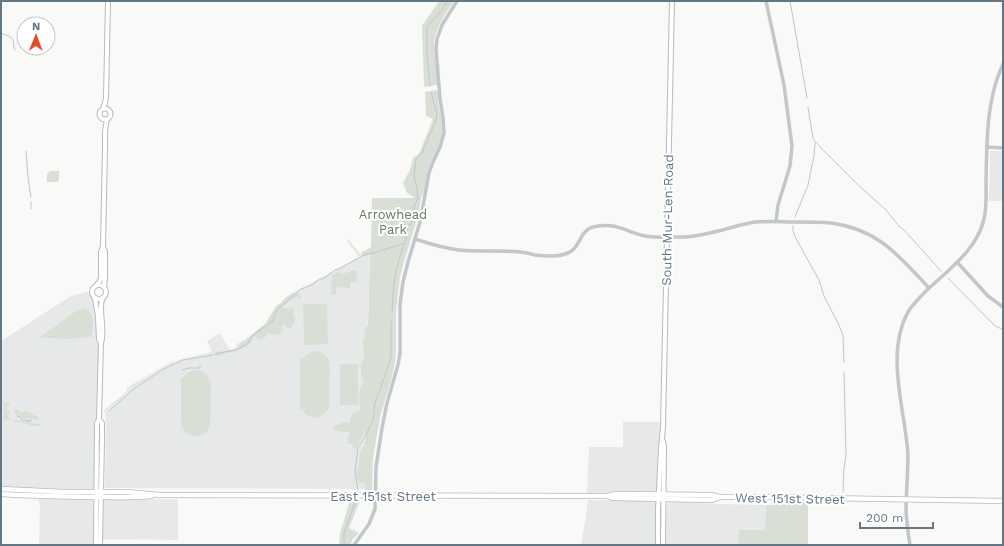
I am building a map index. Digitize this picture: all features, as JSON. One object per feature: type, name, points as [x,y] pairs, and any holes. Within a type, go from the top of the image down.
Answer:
[{"type":"main road","points":[[101,343],[99,339],[95,298],[92,295],[92,291],[101,278],[101,252],[103,248],[105,149],[104,130],[100,113],[105,104],[106,98],[108,1]]},
{"type":"main road","name":"South Mur-Len Road","points":[[663,544],[661,447],[672,1]]},
{"type":"main road","points":[[104,130],[107,119],[111,115],[106,98]]},
{"type":"main road","points":[[102,109],[106,108],[109,110]]},
{"type":"main road","points":[[101,118],[107,119]]},
{"type":"main road","points":[[100,545],[97,423],[100,419],[101,343],[103,338],[100,302],[106,293],[104,287],[105,251],[103,248]]},
{"type":"main road","points":[[97,285],[104,287]]},
{"type":"main road","points":[[95,298],[103,298]]},
{"type":"main road","name":"East 151st Street","points":[[1,491],[15,490],[99,495]]},
{"type":"main road","name":"East 151st Street","points":[[1,491],[17,495],[99,495],[134,492],[160,495],[607,496],[615,494],[661,497]]},
{"type":"main road","points":[[17,495],[24,492],[55,492]]},
{"type":"main road","points":[[96,545],[99,495]]},
{"type":"main road","name":"West 151st Street","points":[[661,497],[711,496],[1003,501]]},
{"type":"main road","name":"South Mur-Len Road","points":[[658,545],[661,497]]},
{"type":"main road","points":[[658,526],[663,544]]},
{"type":"street","points":[[354,545],[366,529],[375,509],[377,461],[382,428],[387,403],[398,365],[400,348],[400,298],[404,276],[423,212],[429,173],[444,133],[436,49],[437,39],[442,25],[457,1]]},
{"type":"street","points":[[766,1],[784,85],[792,146],[790,166],[778,205],[776,222]]},
{"type":"street","points":[[910,545],[907,522],[908,453],[898,374],[898,344],[901,329],[908,312],[929,288],[964,256],[980,231],[984,220],[986,203],[988,122],[996,80],[1003,64]]},
{"type":"street","points":[[987,147],[1003,148]]},
{"type":"street","points":[[415,239],[436,246],[460,250],[516,251],[536,255],[562,255],[571,252],[587,230],[597,226],[616,226],[645,236],[688,237],[699,236],[750,223],[766,221],[830,223],[850,227],[874,237],[901,258],[929,288]]},
{"type":"street","points":[[956,262],[988,296],[1003,307]]},
{"type":"shaded area","points":[[990,151],[1003,151],[1003,201],[989,201]]},
{"type":"shaded area","points":[[348,239],[363,257],[370,255],[365,489],[105,488],[106,421],[104,410],[127,391],[126,388],[173,361],[212,352],[207,341],[220,333],[230,350],[237,347],[236,345],[243,340],[244,342],[269,321],[285,299],[300,289],[359,257],[347,241]]},
{"type":"shaded area","points":[[87,292],[95,298],[101,343],[97,423],[97,492],[1,489],[1,341],[71,296]]},
{"type":"shaded area","points":[[623,422],[660,422],[658,489],[655,492],[587,493],[589,447],[623,447]]},
{"type":"shaded area","points":[[38,499],[92,499],[94,502],[94,545],[39,545],[40,505]]},
{"type":"shaded area","points":[[178,499],[178,540],[103,539],[104,500]]},
{"type":"shaded area","points":[[588,500],[655,501],[656,545],[581,545]]},
{"type":"shaded area","points":[[669,502],[766,505],[765,530],[739,530],[738,545],[666,545],[667,504]]},
{"type":"green space","points":[[439,1],[454,1],[436,32],[434,49],[437,85],[424,87],[422,26]]},
{"type":"green space","name":"Arrowhead Park","points":[[436,90],[438,93],[442,133],[440,142],[427,174],[419,212],[400,277],[396,313],[395,363],[378,429],[373,458],[372,490],[365,490],[365,483],[360,483],[356,474],[360,452],[364,446],[365,447],[366,430],[355,450],[352,444],[348,444],[350,433],[338,431],[333,427],[343,422],[349,423],[351,415],[360,410],[359,393],[364,380],[361,376],[361,365],[364,356],[364,345],[362,342],[365,335],[364,331],[368,326],[370,255],[363,257],[361,253],[371,247],[372,198],[415,198],[407,193],[403,183],[410,170],[413,158],[419,154],[433,119],[426,116],[425,92]]},
{"type":"green space","points":[[50,171],[59,171],[58,182],[47,182],[47,174]]},
{"type":"green space","points":[[356,270],[358,273],[356,277],[357,282],[350,282],[350,288],[336,287],[336,295],[331,295],[331,281],[333,279],[331,276],[340,271],[341,274]]},
{"type":"green space","points":[[294,292],[299,294],[301,297],[300,299],[298,299],[298,296],[282,307],[287,309],[292,308],[294,311],[293,315],[295,320],[294,325],[291,328],[288,328],[283,324],[282,333],[276,335],[267,334],[266,337],[260,339],[255,336],[250,344],[236,352],[224,353],[219,357],[214,355],[216,352],[238,348],[241,343],[265,324],[277,305]]},
{"type":"green space","points":[[303,304],[327,304],[328,344],[304,345]]},
{"type":"green space","points":[[83,308],[87,309],[92,315],[93,329],[91,337],[67,339],[39,338],[73,313]]},
{"type":"green space","points":[[316,351],[326,355],[330,365],[329,407],[320,417],[316,418],[305,414],[302,410],[300,410],[300,359],[309,353]]},
{"type":"green space","points":[[340,364],[358,364],[358,405],[340,405]]},
{"type":"green space","points":[[194,370],[205,374],[209,378],[211,384],[210,426],[203,435],[199,436],[189,435],[183,428],[181,422],[181,378]]},
{"type":"green space","points":[[4,403],[9,403],[10,407],[7,406],[7,410],[10,413],[8,417],[11,419],[21,421],[32,420],[30,423],[40,424],[40,426],[30,426],[29,424],[13,422],[14,421],[10,421],[8,419],[4,421]]},
{"type":"green space","points":[[16,409],[22,413],[27,411],[38,417],[38,419],[22,419],[20,415],[17,416],[14,412]]},
{"type":"green space","points":[[350,500],[360,500],[349,528],[359,533],[350,545],[339,545],[340,534]]},
{"type":"green space","points":[[808,502],[808,545],[738,545],[739,530],[765,530],[766,505]]},
{"type":"waterway","points":[[430,86],[427,54],[427,27],[440,13],[447,1]]},
{"type":"waterway","points":[[790,1],[807,98]]},
{"type":"waterway","points":[[1,33],[12,39],[15,50]]},
{"type":"waterway","points":[[392,313],[396,271],[406,239],[407,226],[411,224],[415,216],[414,207],[418,198],[414,176],[416,159],[422,153],[436,120],[437,114],[431,92]]},
{"type":"waterway","points":[[808,107],[813,138],[815,141],[856,183],[885,209],[941,271]]},
{"type":"waterway","points":[[795,217],[808,185],[815,143]]},
{"type":"waterway","points":[[26,151],[31,197]]},
{"type":"waterway","points":[[31,202],[31,209]]},
{"type":"waterway","points":[[793,226],[795,237],[819,280],[824,296],[839,325],[843,336],[844,362]]},
{"type":"waterway","points":[[215,354],[235,350],[246,345],[253,335],[272,322],[279,308],[301,289],[312,285],[335,270],[364,255],[405,243]]},
{"type":"waterway","points":[[948,278],[994,325],[1003,330]]},
{"type":"waterway","points":[[358,490],[355,473],[358,447],[365,437],[373,420],[375,403],[391,358],[391,321]]},
{"type":"waterway","points":[[109,411],[135,388],[162,370],[183,360],[213,355]]},
{"type":"waterway","points":[[182,370],[189,368],[200,368],[200,366]]},
{"type":"waterway","points":[[843,492],[846,455],[844,372]]},
{"type":"waterway","points":[[17,416],[22,420]]},
{"type":"waterway","points":[[22,420],[31,420]]},
{"type":"waterway","points":[[344,545],[344,533],[356,500]]}]
